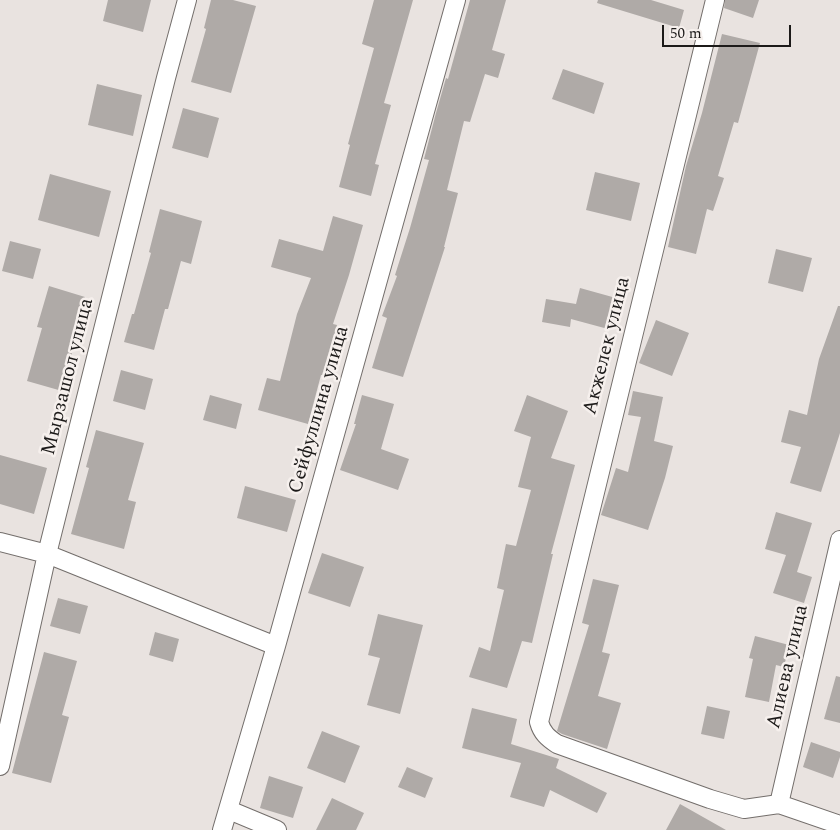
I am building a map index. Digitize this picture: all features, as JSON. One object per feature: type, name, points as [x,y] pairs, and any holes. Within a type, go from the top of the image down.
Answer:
[{"type":"street","name":"Мырзашол улица","points":[[0,766],[47,554],[187,0]]},
{"type":"street","name":"Сейфуллина улица","points":[[222,830],[276,646],[456,0]]},
{"type":"street","name":"Акжелек улица","points":[[715,0],[539,722],[542,731],[557,744],[710,800],[744,809],[779,804]]},
{"type":"street","name":"Алиева улица","points":[[779,804],[840,540]]},
{"type":"street","points":[[0,542],[47,554],[276,646]]},
{"type":"street","points":[[779,804],[840,825]]},
{"type":"street","points":[[229,810],[277,830]]},
{"type":"building","points":[[108,0],[151,0],[143,32],[103,21]]},
{"type":"building","points":[[211,0],[233,0],[256,6],[231,93],[191,82],[206,29],[204,28]]},
{"type":"building","points":[[374,0],[413,0],[384,103],[391,105],[375,164],[379,165],[371,196],[339,187],[350,145],[348,144],[374,48],[362,44]]},
{"type":"building","points":[[470,0],[506,0],[492,50],[505,54],[498,78],[485,74],[470,122],[464,121],[447,190],[458,193],[445,247],[403,377],[372,368],[387,318],[382,316],[397,276],[395,275],[429,160],[424,159],[436,113],[446,78],[448,79]]},
{"type":"building","points":[[598,0],[651,0],[684,10],[679,28],[597,3]]},
{"type":"building","points":[[725,0],[759,0],[753,18],[724,8]]},
{"type":"building","points":[[722,34],[760,43],[738,123],[734,122],[718,176],[724,178],[713,211],[707,209],[696,254],[668,247],[686,166]]},
{"type":"building","points":[[563,69],[604,83],[594,114],[552,99]]},
{"type":"building","points":[[97,84],[142,95],[133,136],[88,125]]},
{"type":"building","points":[[183,108],[219,118],[208,158],[172,148]]},
{"type":"building","points":[[595,172],[640,183],[631,221],[586,210]]},
{"type":"building","points":[[50,174],[111,191],[99,237],[38,220]]},
{"type":"building","points":[[160,209],[202,221],[191,264],[181,261],[154,350],[124,342],[151,253],[149,252]]},
{"type":"building","points":[[333,216],[363,225],[333,324],[337,325],[324,375],[321,375],[308,424],[258,410],[267,378],[280,381],[297,314],[311,278],[271,267],[279,239],[323,251]]},
{"type":"building","points":[[10,241],[41,249],[33,279],[2,271]]},
{"type":"building","points":[[776,249],[812,258],[803,292],[768,283]]},
{"type":"building","points":[[49,286],[85,297],[62,391],[27,381],[42,328],[37,327]]},
{"type":"building","points":[[580,288],[616,298],[608,329],[571,319],[570,327],[542,322],[546,299],[576,304]]},
{"type":"building","points":[[838,306],[840,306],[840,433],[821,492],[790,483],[801,447],[781,442],[789,410],[807,415],[819,359]]},
{"type":"building","points":[[656,320],[689,333],[672,376],[639,363]]},
{"type":"building","points":[[121,370],[153,379],[145,410],[113,401]]},
{"type":"building","points":[[633,391],[663,397],[654,441],[673,446],[648,530],[601,515],[616,468],[628,472],[641,417],[628,415]]},
{"type":"building","points":[[210,395],[242,404],[236,429],[203,420]]},
{"type":"building","points":[[362,395],[394,404],[381,449],[409,459],[398,490],[340,470],[356,424],[354,424]]},
{"type":"building","points":[[527,395],[568,411],[551,458],[575,465],[551,554],[553,554],[532,643],[522,641],[507,688],[469,677],[479,647],[490,651],[504,590],[497,588],[506,544],[516,546],[531,490],[518,487],[531,437],[514,431]]},
{"type":"building","points":[[96,430],[144,443],[128,500],[136,502],[124,549],[71,534],[89,468],[86,467]]},
{"type":"building","points":[[0,455],[47,468],[34,514],[0,504]]},
{"type":"building","points":[[245,486],[296,500],[287,532],[237,518]]},
{"type":"building","points":[[776,512],[812,523],[797,572],[812,577],[804,603],[773,593],[786,555],[765,549]]},
{"type":"building","points":[[322,553],[364,567],[350,607],[308,593]]},
{"type":"building","points":[[593,579],[619,585],[602,652],[610,654],[598,696],[621,703],[607,749],[557,731],[589,625],[582,623]]},
{"type":"building","points":[[58,598],[88,606],[80,634],[50,626]]},
{"type":"building","points":[[378,614],[423,625],[400,714],[367,705],[380,658],[368,655]]},
{"type":"building","points":[[155,632],[179,639],[173,662],[149,655]]},
{"type":"building","points":[[755,636],[789,645],[784,667],[776,665],[769,702],[745,697],[753,659],[749,658]]},
{"type":"building","points":[[44,652],[77,661],[62,715],[69,717],[51,783],[12,773]]},
{"type":"building","points":[[836,676],[840,677],[840,723],[824,719]]},
{"type":"building","points":[[707,706],[730,711],[724,739],[701,734]]},
{"type":"building","points":[[472,708],[517,719],[511,744],[559,759],[556,768],[607,793],[597,813],[550,790],[544,807],[510,797],[521,763],[462,748]]},
{"type":"building","points":[[322,731],[360,746],[345,783],[307,768]]},
{"type":"building","points":[[811,742],[840,752],[833,778],[803,767]]},
{"type":"building","points":[[407,767],[433,778],[425,798],[398,787]]},
{"type":"building","points":[[269,776],[303,787],[293,818],[260,808]]},
{"type":"building","points":[[332,798],[364,813],[356,830],[316,830]]},
{"type":"building","points":[[680,804],[726,830],[666,830]]}]
